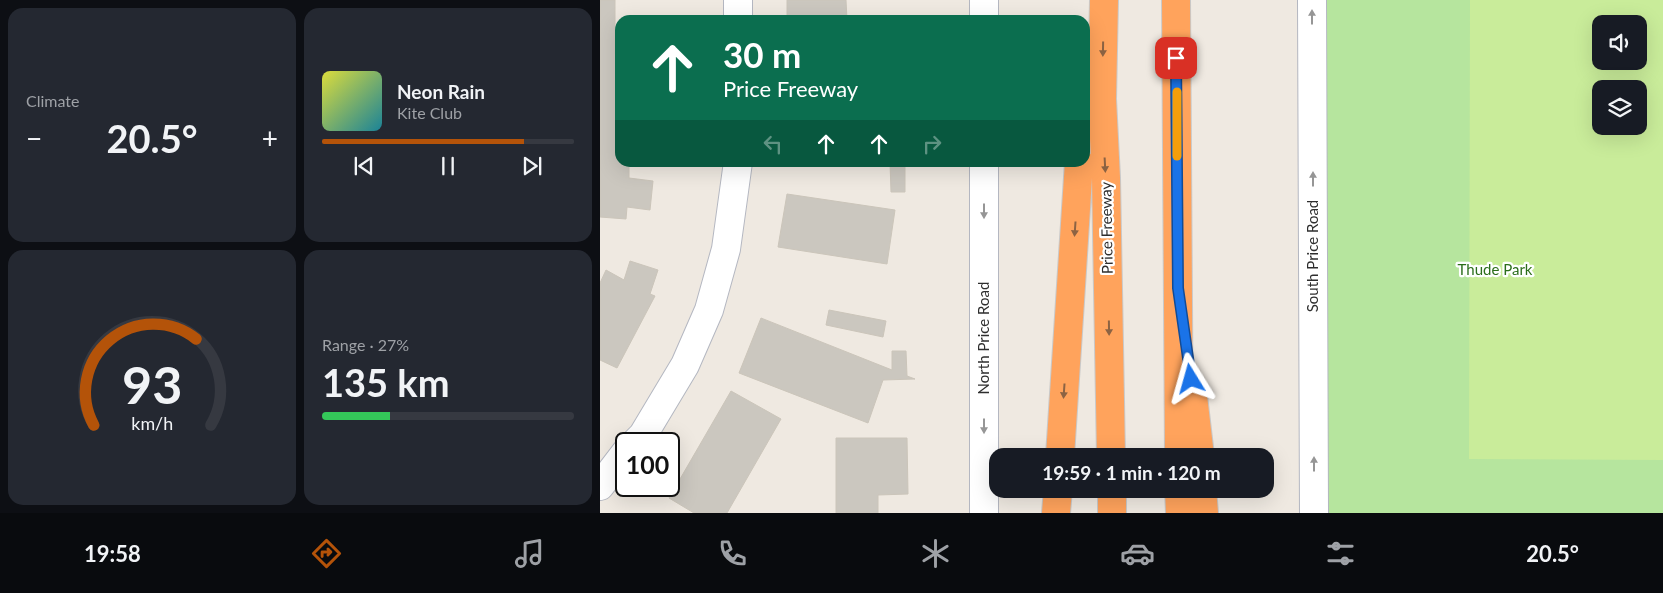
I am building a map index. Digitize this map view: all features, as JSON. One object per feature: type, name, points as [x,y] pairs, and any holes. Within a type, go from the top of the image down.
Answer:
[{"type":"highway","name":"Price Freeway","points":[[1104,0],[1102,99],[1106,178],[1112,448]]},
{"type":"highway","points":[[1176,0],[1179,448]]},
{"type":"highway","points":[[1090,129],[1102,99]]},
{"type":"highway","points":[[1061,448],[1079,167]]},
{"type":"highway","points":[[1178,288],[1199,448]]},
{"type":"highway","points":[[1056,513],[1057,498]]},
{"type":"highway","points":[[1112,498],[1112,513]]},
{"type":"highway","points":[[1180,498],[1180,513]]},
{"type":"highway","points":[[1203,498],[1204,513]]},
{"type":"main road","points":[[738,0],[738,15]]},
{"type":"main road","points":[[984,0],[984,15]]},
{"type":"main road","name":"South Price Road","points":[[1312,0],[1314,513]]},
{"type":"main road","points":[[645,432],[685,365],[709,310],[726,249],[737,167]]},
{"type":"main road","name":"North Price Road","points":[[984,167],[984,513]]},
{"type":"main road","points":[[600,486],[615,466]]},
{"type":"green space","name":"Thude Park","points":[[1324,0],[1663,0],[1663,513],[1327,513]]},
{"type":"green space","points":[[1470,0],[1663,0],[1663,460],[1469,459]]},
{"type":"building","points":[[600,0],[615,0],[615,167],[629,167],[629,178],[653,181],[650,210],[627,207],[626,219],[600,217]]},
{"type":"building","points":[[787,0],[846,0],[847,15],[787,15]]},
{"type":"building","points":[[890,167],[905,167],[905,192],[891,192]]},
{"type":"building","points":[[787,194],[895,210],[887,264],[778,247]]},
{"type":"building","points":[[630,261],[658,270],[650,294],[655,296],[617,368],[600,360],[600,283],[606,270],[624,280]]},
{"type":"building","points":[[829,310],[886,321],[883,337],[826,325]]},
{"type":"building","points":[[761,318],[892,370],[892,351],[906,351],[907,376],[915,379],[883,380],[868,423],[739,373]]},
{"type":"building","points":[[731,391],[781,419],[727,513],[694,513],[669,498],[680,497],[680,479]]},
{"type":"building","points":[[836,438],[907,438],[908,494],[878,495],[878,513],[836,513]]},
{"type":"slow traffic","points":[[1177,92],[1177,156]]},
{"type":"route","points":[[1176,58],[1178,288],[1191,379]]}]
